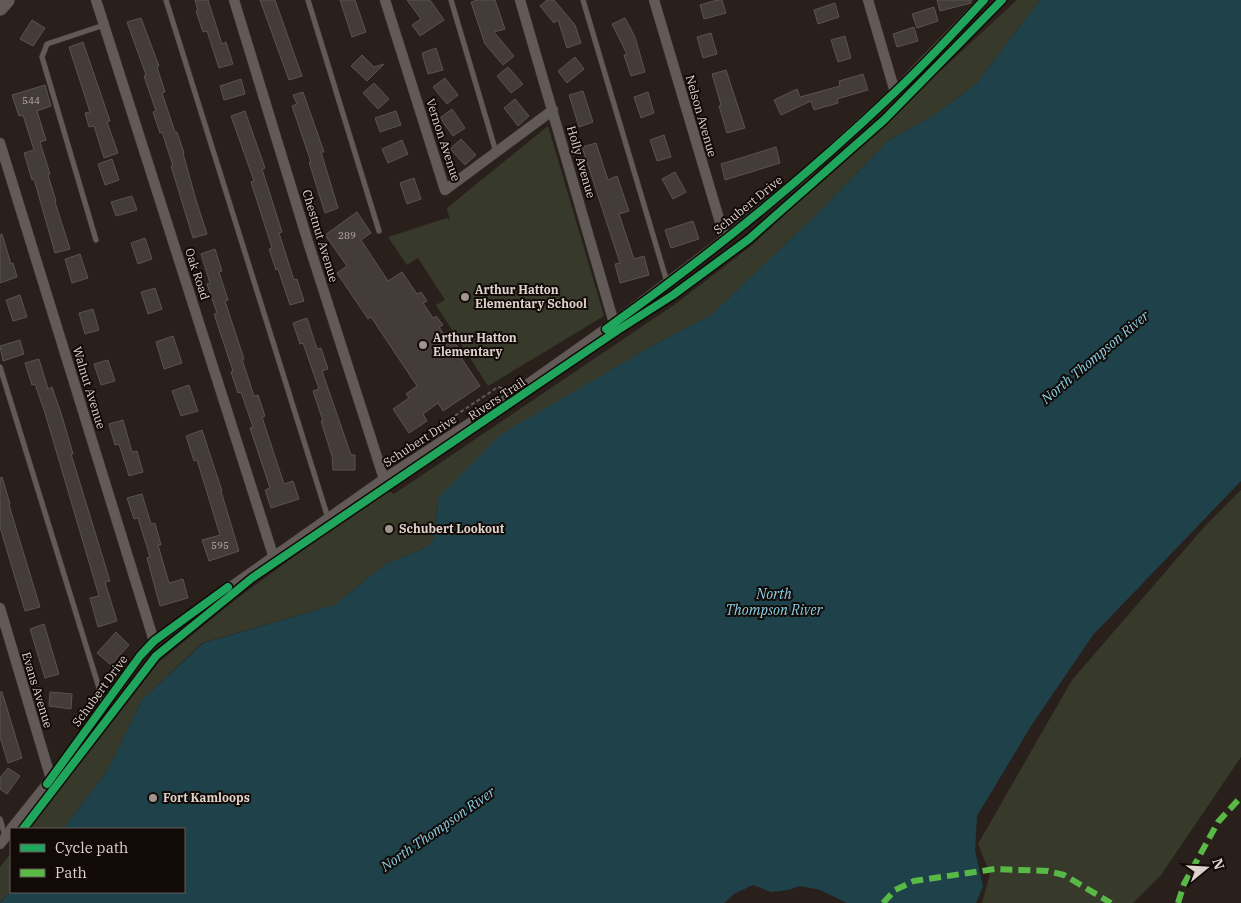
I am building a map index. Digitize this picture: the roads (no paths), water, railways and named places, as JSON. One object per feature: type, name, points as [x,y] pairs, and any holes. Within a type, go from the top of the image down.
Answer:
[{"type":"main road","points":[[0,8],[7,0]]},
{"type":"street","name":"Oak Road","points":[[96,0],[274,555]]},
{"type":"street","name":"Chestnut Avenue","points":[[234,0],[308,242],[384,479]]},
{"type":"street","name":"Vernon Avenue","points":[[385,0],[444,190],[553,110]]},
{"type":"street","name":"Holly Avenue","points":[[520,0],[614,323]]},
{"type":"street","name":"Nelson Avenue","points":[[654,0],[725,239]]},
{"type":"street","points":[[868,0],[895,92]]},
{"type":"street","name":"Schubert Drive","points":[[12,828],[51,779],[140,656],[154,641],[384,479],[504,401],[668,284],[802,177],[895,92],[984,0]]},
{"type":"street","name":"Walnut Avenue","points":[[0,143],[154,641]]},
{"type":"street","name":"Evans Avenue","points":[[0,608],[51,779]]},
{"type":"lane","points":[[166,0],[328,518]]},
{"type":"lane","points":[[308,0],[380,231]]},
{"type":"lane","points":[[451,0],[496,152]]},
{"type":"lane","points":[[583,0],[668,284]]},
{"type":"lane","points":[[96,240],[42,57],[47,44],[104,24]]},
{"type":"lane","points":[[0,366],[105,705]]},
{"type":"lane","points":[[0,819],[7,835]]},
{"type":"water","name":"North Thompson River","points":[[1040,0],[1241,0],[1241,481],[1093,635],[1031,726],[977,816],[975,851],[983,886],[976,903],[847,903],[820,890],[800,886],[771,892],[753,885],[734,894],[724,903],[0,903],[10,892],[185,893],[185,828],[64,828],[108,770],[142,700],[203,643],[334,605],[386,564],[425,548],[433,540],[439,497],[500,435],[657,343],[711,315],[819,212],[888,141],[936,114],[976,84]]},
{"type":"place","name":"Arthur Hatton Elementary School","points":[[465,297]]},
{"type":"place","name":"Arthur Hatton Elementary","points":[[423,345]]},
{"type":"place","name":"Schubert Lookout","points":[[389,529]]},
{"type":"place","name":"Fort Kamloops","points":[[153,798]]}]
